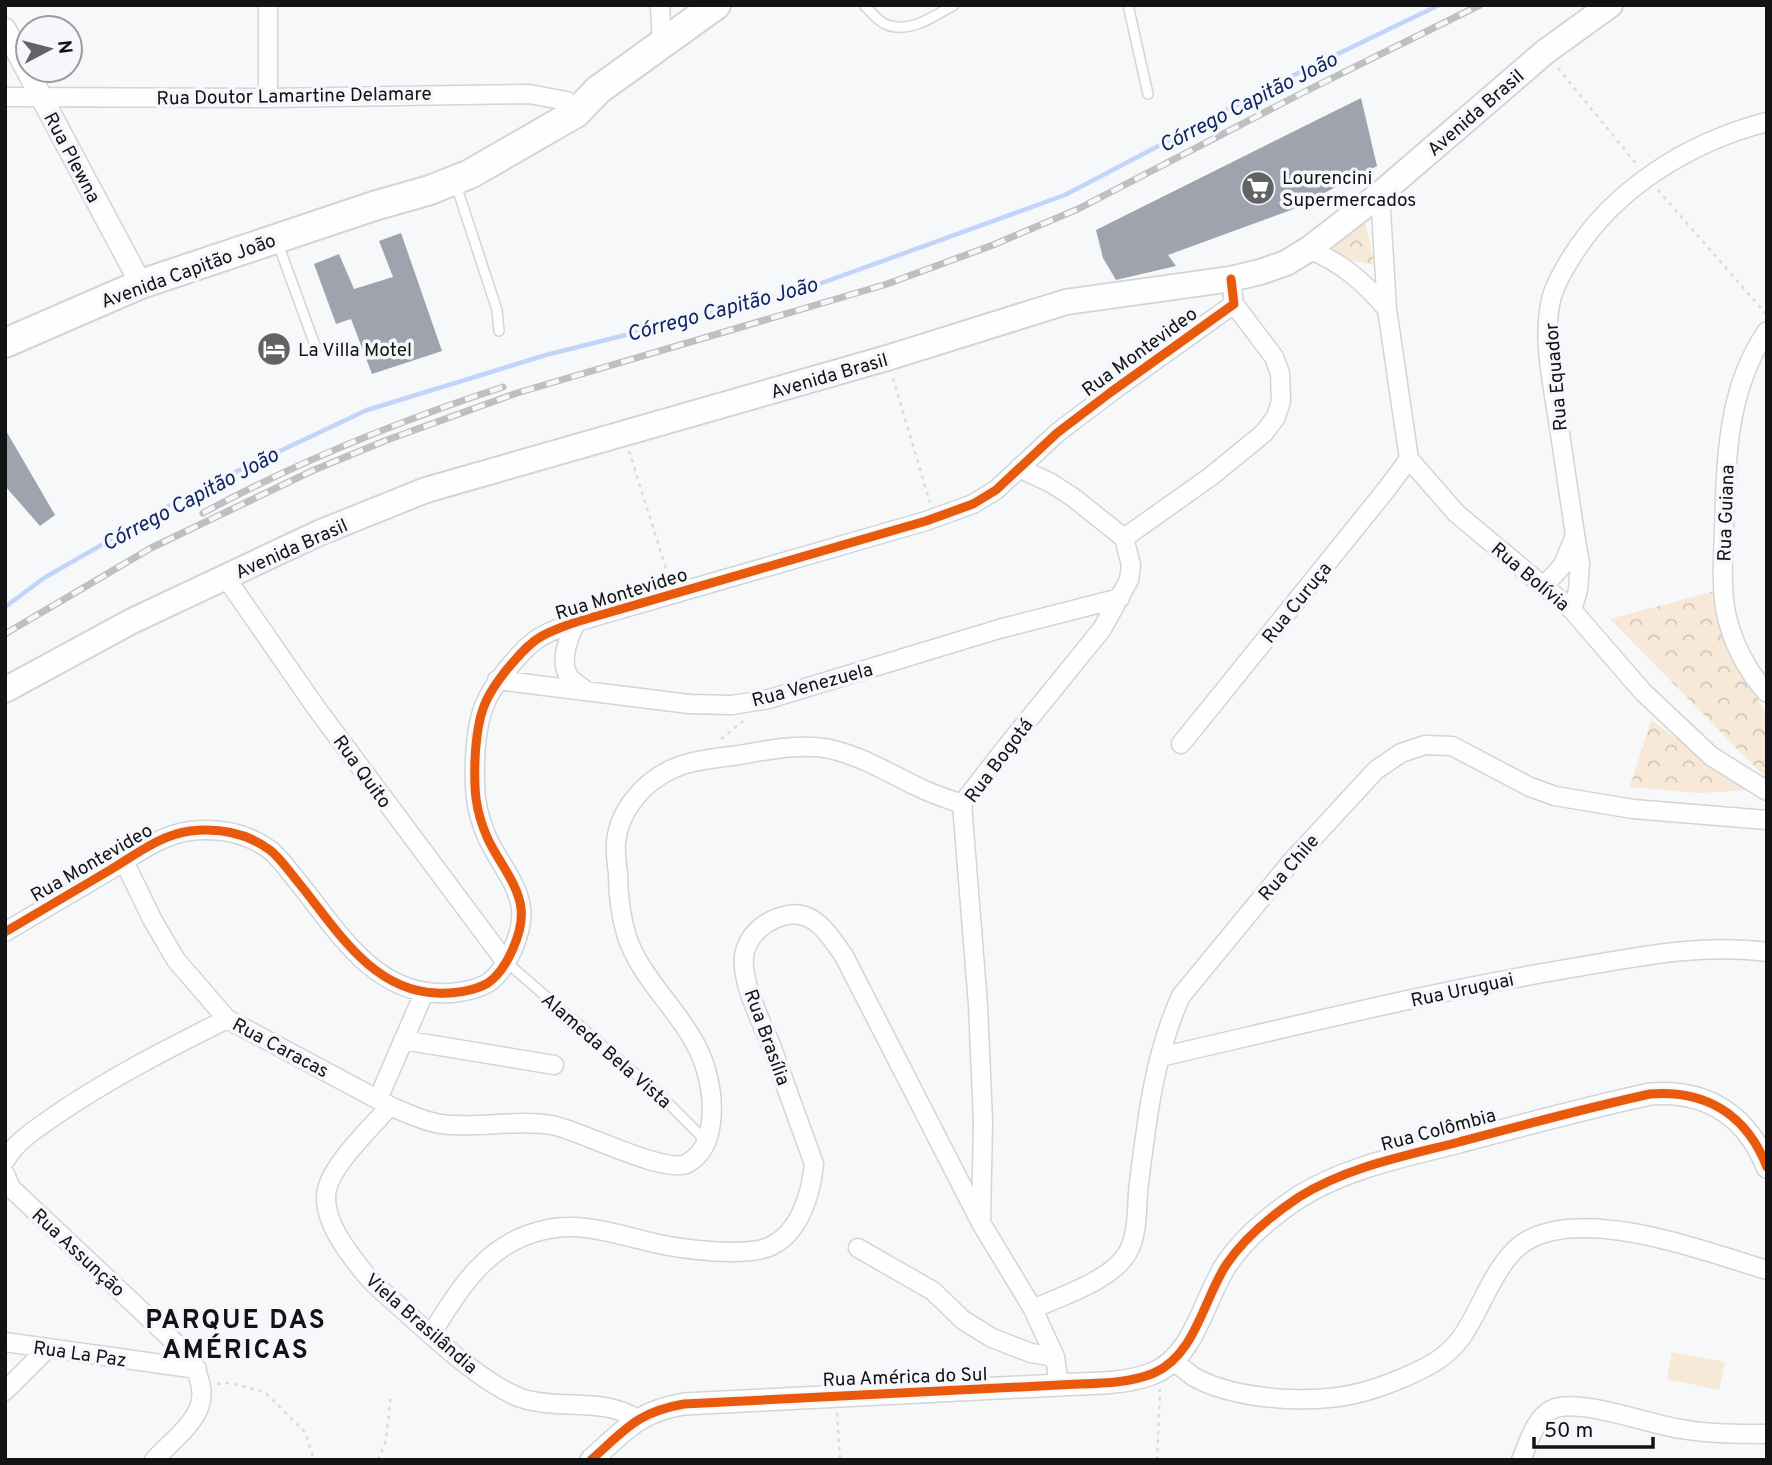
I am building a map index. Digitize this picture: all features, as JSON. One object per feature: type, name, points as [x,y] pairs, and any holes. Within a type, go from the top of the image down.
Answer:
[{"type":"highway","name":"Avenida Capitão João","points":[[5,343],[141,285],[454,181],[513,151],[716,5]]},
{"type":"highway","name":"Avenida Capitão João","points":[[374,206],[572,107]]},
{"type":"main road","name":"Avenida Brasil","points":[[5,690],[132,621],[319,534],[426,490],[887,358],[1066,302],[1231,279],[1286,263],[1309,249],[1380,194],[1545,52],[1610,5]]},
{"type":"street","points":[[268,5],[268,98]]},
{"type":"street","points":[[660,5],[662,45]]},
{"type":"street","name":"Rua Plewna","points":[[5,29],[141,285]]},
{"type":"street","name":"Rua Doutor Lamartine Delamare","points":[[5,97],[268,98],[529,93],[572,107]]},
{"type":"street","name":"Rua Equador","points":[[1572,610],[1578,590],[1580,564],[1553,388],[1548,332],[1552,294],[1586,234],[1647,177],[1702,145],[1767,122]]},
{"type":"street","points":[[1380,194],[1387,309],[1409,459]]},
{"type":"street","points":[[1309,249],[1340,264],[1356,276],[1387,309]]},
{"type":"street","points":[[1019,468],[1051,483],[1074,498],[1124,538],[1210,477],[1264,433],[1276,417],[1281,401],[1280,373],[1274,357],[1234,304],[1231,279]]},
{"type":"street","name":"Rua Montevideo","points":[[5,932],[156,841],[187,832],[227,831],[250,838],[271,851],[345,942],[373,969],[407,988],[424,993],[469,990],[488,983],[516,944],[521,928],[521,907],[514,887],[487,837],[474,799],[477,727],[485,702],[497,680],[526,648],[541,636],[576,622],[935,518],[986,498],[1057,433],[1234,304]]},
{"type":"street","name":"Rua Guiana","points":[[1767,331],[1746,368],[1735,401],[1726,463],[1723,579],[1726,614],[1736,642],[1751,675],[1767,693]]},
{"type":"street","name":"Rua Bolívia","points":[[1409,459],[1456,513],[1572,610],[1643,692],[1672,719],[1712,755],[1767,791]]},
{"type":"street","name":"Rua Curuça","points":[[1181,744],[1409,459]]},
{"type":"street","points":[[1544,586],[1563,565],[1575,535]]},
{"type":"street","name":"Rua Bogotá","points":[[981,1223],[983,1121],[978,1006],[962,804],[1102,629],[1129,580],[1131,565],[1124,538]]},
{"type":"street","name":"Rua Quito","points":[[226,578],[317,709],[505,961]]},
{"type":"street","name":"Rua Venezuela","points":[[497,680],[689,704],[732,705],[769,699],[999,629],[1120,598]]},
{"type":"street","points":[[576,622],[568,638],[565,657],[569,676],[584,689]]},
{"type":"street","name":"Rua Chile","points":[[1033,1309],[1097,1279],[1119,1263],[1129,1251],[1135,1224],[1152,1088],[1171,1017],[1181,996],[1292,861],[1376,770],[1401,753],[1425,745],[1452,746],[1530,787],[1555,796],[1633,809],[1767,820]]},
{"type":"street","points":[[384,1103],[439,1124],[553,1125],[670,1167],[688,1163],[697,1156],[706,1141],[711,1105],[705,1066],[686,1030],[645,971],[628,938],[618,890],[616,842],[622,819],[638,793],[654,779],[674,768],[758,752],[814,747],[831,750],[878,767],[920,788],[962,804]]},
{"type":"street","name":"Rua Caracas","points":[[124,862],[176,960],[227,1019],[384,1103]]},
{"type":"street","name":"Rua Brasília","points":[[431,1335],[453,1298],[482,1262],[510,1243],[544,1230],[562,1227],[585,1228],[657,1244],[718,1252],[770,1247],[786,1234],[800,1215],[812,1186],[814,1164],[749,990],[744,959],[751,937],[763,925],[784,915],[799,914],[811,917],[821,926],[844,956],[981,1223],[1033,1309],[1055,1357],[1059,1385]]},
{"type":"street","name":"Rua Uruguai","points":[[1160,1057],[1512,978],[1647,955],[1702,949],[1740,948],[1767,951]]},
{"type":"street","name":"Viela Brasilândia","points":[[424,993],[403,1040],[384,1103],[335,1171],[326,1193],[331,1220],[344,1246],[368,1277],[431,1335],[496,1387],[522,1399],[545,1404],[609,1408],[625,1411],[637,1419]]},
{"type":"street","points":[[5,1161],[23,1138],[83,1096],[142,1062],[227,1019]]},
{"type":"street","points":[[403,1040],[554,1065]]},
{"type":"street","name":"Rua Colômbia","points":[[1167,1365],[1187,1342],[1227,1264],[1260,1227],[1300,1197],[1338,1177],[1385,1161],[1627,1099],[1670,1093],[1698,1097],[1720,1107],[1734,1118],[1749,1136],[1767,1167]]},
{"type":"street","name":"Rua Assunção","points":[[5,1174],[11,1188],[185,1352],[200,1377]]},
{"type":"street","points":[[1167,1365],[1233,1391],[1280,1399],[1330,1398],[1393,1382],[1444,1357],[1461,1337],[1514,1250],[1528,1239],[1564,1228],[1588,1227],[1645,1236],[1767,1269]]},
{"type":"street","points":[[858,1248],[933,1291],[963,1320],[992,1338],[1031,1353],[1055,1357]]},
{"type":"street","name":"Rua La Paz","points":[[5,1342],[200,1377]]},
{"type":"street","points":[[5,1391],[47,1349]]},
{"type":"street","name":"Rua América do Sul","points":[[637,1419],[650,1412],[684,1404],[1121,1381],[1140,1377],[1167,1365]]},
{"type":"street","points":[[154,1460],[190,1422],[202,1404],[200,1377]]},
{"type":"street","points":[[1521,1460],[1539,1421],[1549,1410],[1563,1405],[1680,1429],[1767,1434]]},
{"type":"street","points":[[591,1460],[637,1419]]},
{"type":"lane","points":[[864,5],[883,23],[897,28],[915,26],[954,5]]},
{"type":"lane","points":[[1128,5],[1148,94]]},
{"type":"lane","points":[[454,181],[497,310],[499,331]]},
{"type":"lane","points":[[276,239],[316,348]]},
{"type":"lane","name":"Alameda Bela Vista","points":[[505,961],[660,1095],[706,1141]]},
{"type":"path","points":[[887,358],[935,518]]},
{"type":"path","points":[[624,434],[674,594]]},
{"type":"path","points":[[718,742],[769,699]]},
{"type":"path","points":[[1157,1460],[1167,1365]]},
{"type":"path","points":[[200,1377],[265,1392],[305,1432],[314,1460]]},
{"type":"path","points":[[378,1460],[386,1440],[391,1394]]},
{"type":"path","points":[[837,1420],[840,1460]]},
{"type":"green space","points":[[1365,222],[1375,265],[1351,261],[1333,252],[1337,233]]},
{"type":"green space","points":[[1715,591],[1730,647],[1767,716],[1767,779],[1610,619]]},
{"type":"green space","points":[[1651,720],[1748,790],[1700,793],[1630,787]]},
{"type":"green space","points":[[1672,1352],[1725,1362],[1719,1390],[1667,1379]]},
{"type":"building","name":"Lourencini Supermercados","points":[[1361,98],[1377,166],[1291,210],[1168,255],[1176,266],[1116,280],[1103,258],[1096,230]]},
{"type":"building","points":[[401,233],[442,351],[372,374],[351,319],[336,324],[314,264],[339,254],[354,289],[393,277],[379,241]]},
{"type":"building","points":[[5,429],[55,515],[40,526],[5,486]]},
{"type":"waterway","name":"Córrego Capitão João","points":[[5,607],[44,578],[195,491],[367,410],[546,355],[797,292],[1065,195],[1288,78],[1439,5]]},
{"type":"railway","points":[[5,634],[151,548],[314,470],[387,440],[517,393],[887,284],[993,245],[1078,209],[1480,5]]},
{"type":"railway","points":[[203,513],[350,443],[503,387]]},
{"type":"cycle path","points":[[5,932],[158,841],[190,831],[222,831],[252,839],[274,853],[357,954],[393,981],[414,990],[437,993],[470,990],[488,983],[502,969],[513,949],[520,928],[521,908],[516,890],[491,846],[480,817],[475,790],[476,744],[480,717],[489,695],[504,672],[527,647],[538,638],[576,622],[926,521],[973,504],[996,490],[1057,433],[1234,304],[1231,279]]},
{"type":"cycle path","points":[[591,1460],[643,1417],[684,1404],[1107,1383],[1143,1377],[1168,1365],[1179,1354],[1197,1326],[1218,1279],[1233,1255],[1259,1228],[1299,1197],[1337,1178],[1377,1163],[1578,1111],[1650,1094],[1689,1096],[1706,1101],[1736,1120],[1758,1148],[1767,1167]]},
{"type":"place","name":"Lourencini Supermercados","points":[[1258,188]]},
{"type":"place","name":"La Villa Motel","points":[[274,349]]},
{"type":"district","name":"PARQUE DAS AMÉRICAS","points":[[236,1334]]}]
